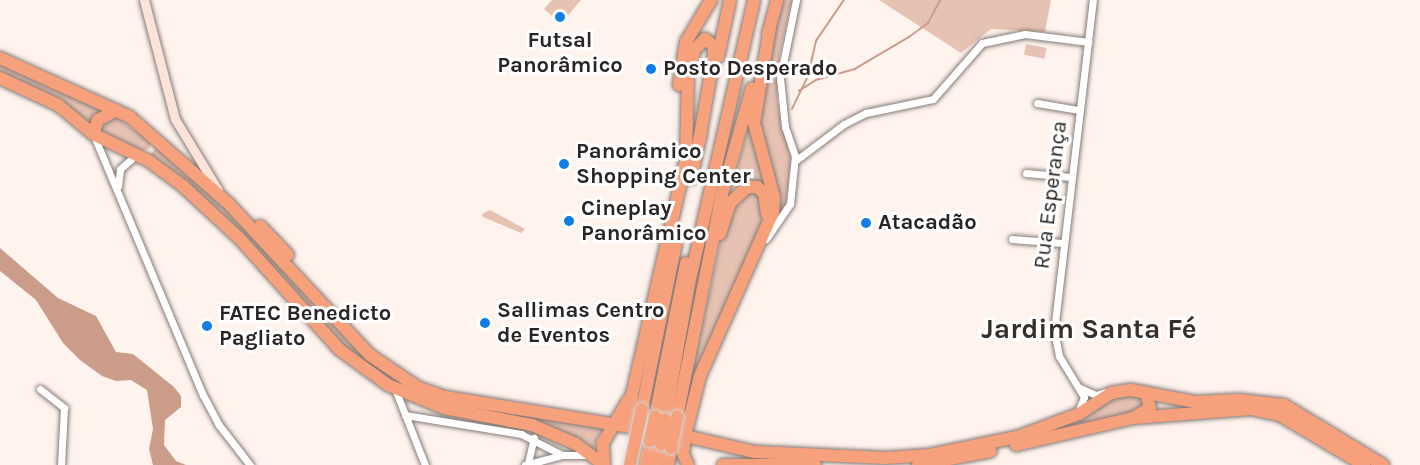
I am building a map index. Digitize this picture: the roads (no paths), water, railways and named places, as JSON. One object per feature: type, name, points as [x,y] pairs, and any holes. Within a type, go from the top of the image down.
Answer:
[{"type":"highway","points":[[653,299],[651,288],[681,151],[681,64],[692,29],[711,0]]},
{"type":"highway","points":[[630,465],[730,0]]},
{"type":"highway","points":[[668,465],[681,281],[747,0]]},
{"type":"highway","points":[[688,465],[684,443],[672,418],[689,284],[754,0]]},
{"type":"highway","points":[[656,465],[672,418],[722,194],[777,0]]},
{"type":"highway","points":[[645,465],[709,352],[773,212],[774,197],[754,123],[770,27]]},
{"type":"highway","points":[[636,428],[630,418],[632,395],[686,160],[688,75],[695,49],[705,39],[714,46],[714,56],[699,141]]},
{"type":"highway","points":[[0,58],[117,110],[153,136],[226,201],[370,355],[396,376],[445,397],[636,428],[684,443],[707,442],[755,452],[886,458],[930,455],[1017,437],[1068,418],[1117,391],[1146,392],[1196,402],[1239,400],[1284,405],[1383,465]]},
{"type":"highway","points":[[0,78],[58,105],[93,134],[136,155],[191,193],[261,261],[340,350],[395,389],[444,408],[532,424],[564,437],[604,465]]},
{"type":"highway","points":[[93,134],[98,120],[117,110]]},
{"type":"highway","points":[[136,155],[152,150],[153,136]]},
{"type":"highway","points":[[697,307],[730,203],[747,187],[757,187],[768,203],[755,254]]},
{"type":"highway","points":[[241,217],[274,239],[370,355]]},
{"type":"highway","points":[[1133,418],[1150,408],[1146,392]]},
{"type":"highway","points":[[604,465],[603,444],[632,395]]},
{"type":"highway","points":[[579,418],[610,416],[624,409]]},
{"type":"highway","points":[[918,465],[1133,418],[1266,411],[1301,426],[1364,465]]},
{"type":"highway","points":[[672,418],[707,442]]},
{"type":"highway","points":[[723,465],[815,465]]},
{"type":"main road","points":[[144,0],[175,120],[226,201]]},
{"type":"street","points":[[755,254],[787,212],[795,161],[785,128],[780,78],[796,0]]},
{"type":"street","name":"Rua Esperança","points":[[1080,388],[1059,356],[1054,331],[1093,0]]},
{"type":"street","points":[[795,161],[844,124],[866,114],[933,99],[969,54],[989,40],[1025,34],[1088,42]]},
{"type":"street","points":[[1037,104],[1079,110]]},
{"type":"street","points":[[93,134],[203,395],[219,425],[250,465]]},
{"type":"street","points":[[118,189],[120,169],[136,155]]},
{"type":"street","points":[[1026,173],[1071,177]]},
{"type":"street","points":[[1012,239],[1063,243]]},
{"type":"street","points":[[1080,388],[1096,394],[1117,391]]},
{"type":"street","points":[[1068,418],[1081,408],[1084,397],[1080,388]]},
{"type":"street","points":[[40,389],[64,408],[61,465]]},
{"type":"street","points":[[395,389],[425,465]]},
{"type":"street","points":[[405,415],[534,438],[562,455]]},
{"type":"street","points":[[534,438],[527,464],[562,455],[591,455]]},
{"type":"waterway","points":[[792,109],[808,76],[816,41],[844,0]]},
{"type":"waterway","points":[[799,91],[816,80],[855,69],[909,37],[928,23],[940,0]]},
{"type":"place","name":"Futsal Panorâmico","points":[[560,17]]},
{"type":"place","name":"Posto Desperado","points":[[651,69]]},
{"type":"place","name":"Panorâmico Shopping Center","points":[[564,164]]},
{"type":"place","name":"Cineplay Panorâmico","points":[[569,221]]},
{"type":"place","name":"Atacadão","points":[[866,223]]},
{"type":"place","name":"Sallimas Centro de Eventos","points":[[485,323]]},
{"type":"place","name":"FATEC Benedicto Pagliato","points":[[207,326]]},
{"type":"district","name":"Jardim Santa Fé","points":[[1089,329]]}]
